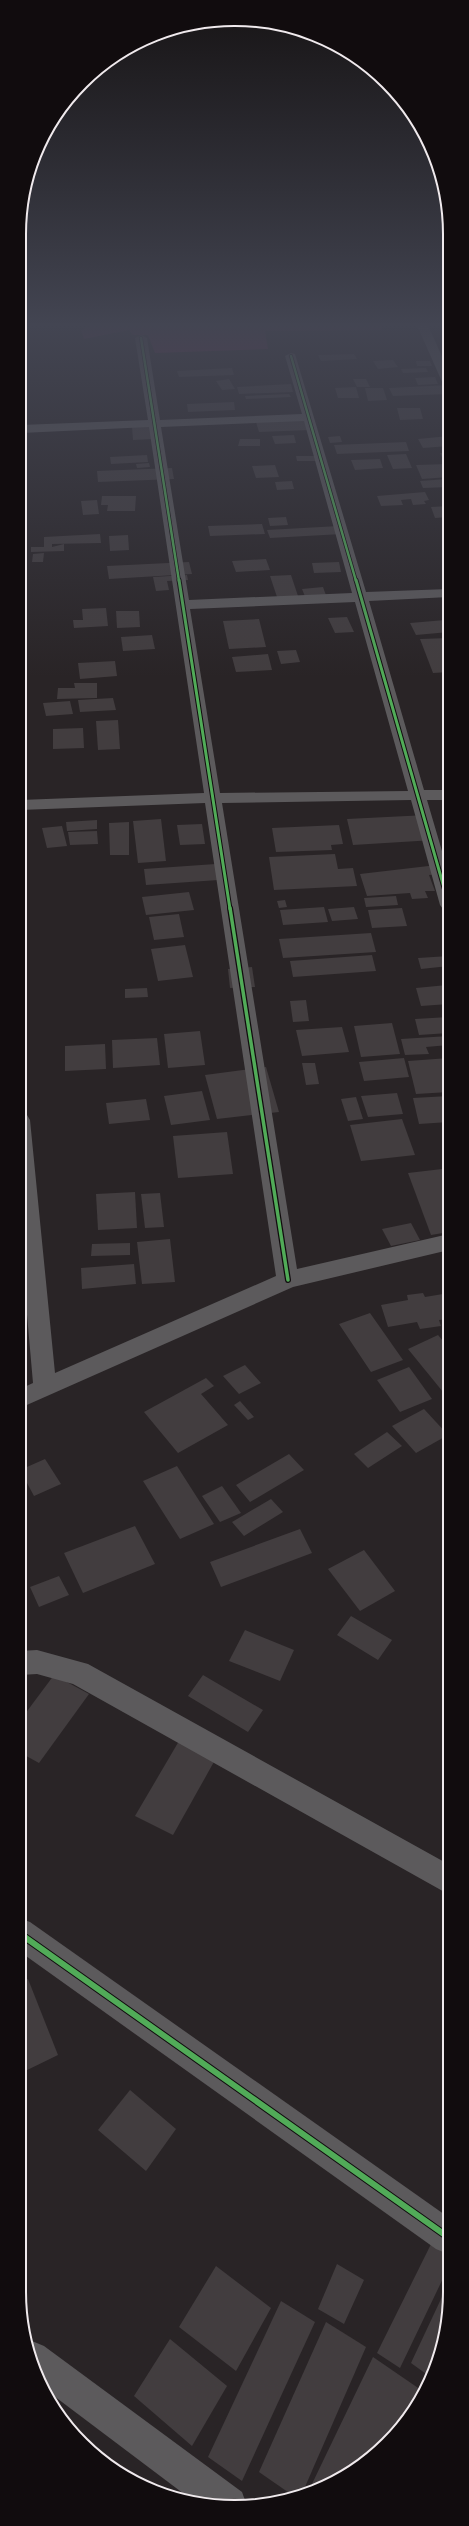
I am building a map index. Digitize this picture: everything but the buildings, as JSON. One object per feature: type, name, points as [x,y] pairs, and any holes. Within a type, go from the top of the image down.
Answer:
[{"type":"street","points":[[157,441],[288,1280]]},
{"type":"street","points":[[315,441],[443,884]]},
{"type":"street","points":[[183,605],[443,593]]},
{"type":"street","points":[[26,805],[213,798],[443,795]]},
{"type":"street","points":[[26,1184],[45,1387]]},
{"type":"street","points":[[26,1396],[288,1280],[443,1248]]},
{"type":"street","points":[[26,1663],[37,1662],[79,1673],[443,1877]]},
{"type":"street","points":[[26,1938],[443,2233]]},
{"type":"street","points":[[39,2363],[222,2500]]},
{"type":"cycle path","points":[[157,441],[288,1280]]},
{"type":"cycle path","points":[[315,441],[443,884]]},
{"type":"cycle path","points":[[26,1938],[443,2233]]}]
